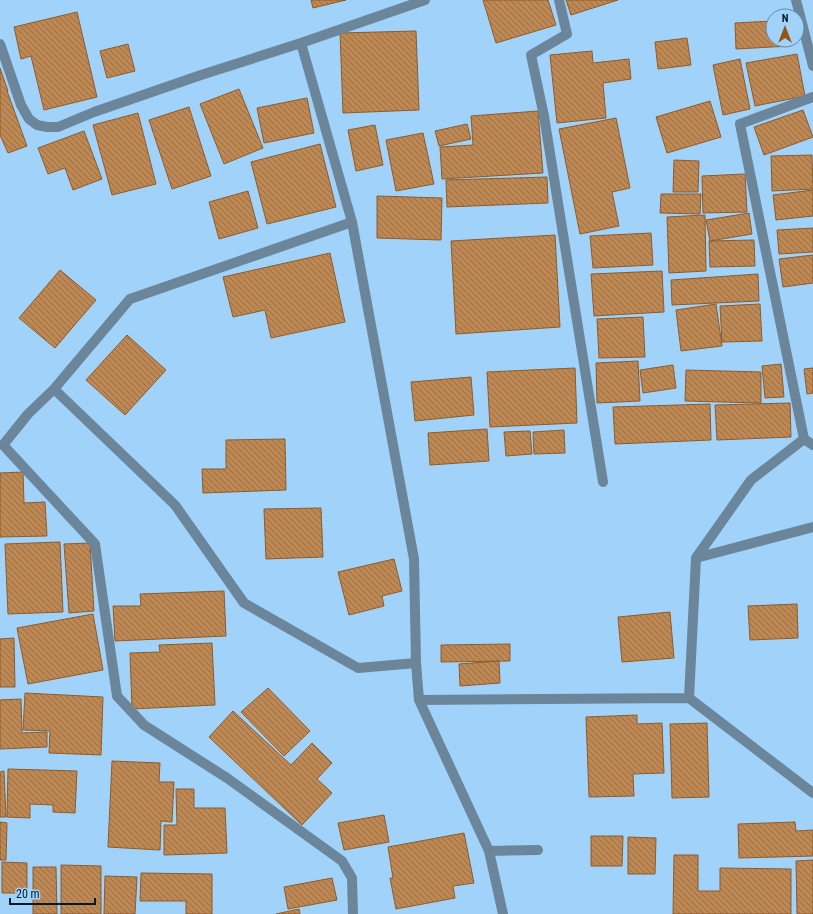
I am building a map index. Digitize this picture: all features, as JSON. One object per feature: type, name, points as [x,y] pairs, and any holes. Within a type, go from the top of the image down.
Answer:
[{"type":"street","points":[[0,44],[21,105],[29,119],[37,124],[48,127],[58,127],[94,112],[425,0]]},
{"type":"street","points":[[559,0],[567,34],[531,54],[544,116],[604,482]]},
{"type":"street","points":[[796,0],[813,66]]},
{"type":"street","points":[[301,43],[352,222],[414,559],[416,663],[419,700],[489,851],[503,914]]},
{"type":"street","points":[[813,97],[740,124],[804,439],[813,445]]},
{"type":"street","points":[[352,222],[130,299],[54,390],[28,414],[1,445],[95,544],[117,696],[144,725],[227,778],[342,861],[352,878],[353,914]]},
{"type":"street","points":[[54,390],[175,505],[244,603],[358,668],[416,663]]},
{"type":"street","points":[[689,698],[696,558],[751,480],[804,439]]},
{"type":"street","points":[[696,558],[813,528]]},
{"type":"street","points":[[419,700],[689,698],[813,793]]},
{"type":"street","points":[[489,851],[538,850]]},
{"type":"building","points":[[311,0],[346,0],[313,8]]},
{"type":"building","points":[[483,0],[548,0],[556,25],[496,43]]},
{"type":"building","points":[[566,0],[618,0],[571,15]]},
{"type":"building","points":[[77,12],[97,97],[44,110],[31,56],[21,59],[14,27]]},
{"type":"building","points":[[765,21],[765,47],[736,49],[735,23]]},
{"type":"building","points":[[416,31],[419,110],[343,113],[340,33]]},
{"type":"building","points":[[687,38],[691,65],[658,69],[655,42]]},
{"type":"building","points":[[128,44],[135,71],[107,78],[100,51]]},
{"type":"building","points":[[592,51],[593,63],[629,59],[631,79],[603,83],[606,118],[557,123],[550,55]]},
{"type":"building","points":[[797,54],[805,96],[755,106],[746,63]]},
{"type":"building","points":[[740,59],[750,109],[723,115],[713,65]]},
{"type":"building","points":[[0,68],[27,146],[8,153],[0,135]]},
{"type":"building","points":[[239,89],[263,148],[224,164],[200,104]]},
{"type":"building","points":[[307,98],[314,133],[264,143],[257,108]]},
{"type":"building","points":[[710,101],[721,137],[667,153],[656,117]]},
{"type":"building","points":[[189,107],[211,176],[172,189],[149,120]]},
{"type":"building","points":[[803,110],[813,137],[764,155],[754,127]]},
{"type":"building","points":[[538,111],[543,173],[442,179],[440,147],[473,145],[471,116]]},
{"type":"building","points":[[138,113],[156,184],[112,195],[93,125]]},
{"type":"building","points":[[616,118],[630,188],[612,192],[619,226],[580,234],[559,129]]},
{"type":"building","points":[[467,124],[471,139],[439,146],[435,131]]},
{"type":"building","points":[[375,125],[383,165],[356,171],[348,130]]},
{"type":"building","points":[[84,131],[102,179],[73,190],[65,168],[48,174],[38,148]]},
{"type":"building","points":[[423,133],[434,184],[396,191],[386,140]]},
{"type":"building","points":[[320,144],[336,207],[267,224],[251,162]]},
{"type":"building","points":[[812,155],[813,189],[772,191],[771,156]]},
{"type":"building","points":[[674,160],[699,161],[698,192],[673,192]]},
{"type":"building","points":[[745,174],[747,212],[703,213],[702,176]]},
{"type":"building","points":[[547,177],[548,203],[447,207],[446,180]]},
{"type":"building","points":[[813,190],[813,216],[776,220],[773,195]]},
{"type":"building","points":[[248,191],[258,228],[219,239],[209,202]]},
{"type":"building","points":[[661,194],[701,194],[700,214],[660,213]]},
{"type":"building","points":[[377,196],[442,198],[441,240],[377,238]]},
{"type":"building","points":[[749,213],[752,234],[710,241],[706,220]]},
{"type":"building","points":[[705,215],[706,271],[669,273],[667,217]]},
{"type":"building","points":[[813,228],[813,252],[779,254],[777,230]]},
{"type":"building","points":[[651,233],[653,265],[593,268],[590,236]]},
{"type":"building","points":[[555,235],[560,327],[456,334],[451,241]]},
{"type":"building","points":[[754,240],[755,266],[710,267],[709,241]]},
{"type":"building","points":[[330,253],[345,322],[271,338],[265,310],[233,317],[223,277]]},
{"type":"building","points":[[813,255],[813,283],[783,287],[779,259]]},
{"type":"building","points":[[60,270],[96,300],[55,348],[19,318]]},
{"type":"building","points":[[662,271],[664,312],[594,316],[591,274]]},
{"type":"building","points":[[758,274],[759,301],[672,305],[671,280]]},
{"type":"building","points":[[716,304],[722,346],[681,351],[676,310]]},
{"type":"building","points":[[760,304],[762,341],[722,342],[720,306]]},
{"type":"building","points":[[643,317],[645,357],[599,358],[597,319]]},
{"type":"building","points":[[127,335],[166,370],[125,415],[86,380]]},
{"type":"building","points":[[638,361],[640,401],[597,403],[596,363]]},
{"type":"building","points":[[781,364],[784,397],[765,398],[762,366]]},
{"type":"building","points":[[673,365],[676,388],[643,393],[640,370]]},
{"type":"building","points":[[575,368],[577,423],[490,427],[487,372]]},
{"type":"building","points":[[813,368],[813,393],[807,394],[804,369]]},
{"type":"building","points":[[686,370],[761,372],[761,403],[685,401]]},
{"type":"building","points":[[471,377],[474,415],[415,421],[411,382]]},
{"type":"building","points":[[790,403],[791,437],[717,440],[715,405]]},
{"type":"building","points":[[710,404],[711,440],[615,444],[613,407]]},
{"type":"building","points":[[487,429],[489,461],[430,465],[428,433]]},
{"type":"building","points":[[564,430],[565,453],[534,454],[533,432]]},
{"type":"building","points":[[530,431],[532,454],[506,456],[504,432]]},
{"type":"building","points":[[285,439],[286,490],[203,493],[202,469],[226,469],[226,440]]},
{"type":"building","points":[[23,472],[24,503],[45,502],[47,536],[0,537],[0,473]]},
{"type":"building","points":[[321,508],[323,557],[266,559],[264,509]]},
{"type":"building","points":[[60,542],[63,612],[8,614],[5,544]]},
{"type":"building","points":[[90,543],[94,611],[69,613],[64,544]]},
{"type":"building","points":[[394,559],[402,591],[382,596],[384,606],[349,615],[338,572]]},
{"type":"building","points":[[224,591],[226,636],[115,641],[113,606],[141,606],[140,594]]},
{"type":"building","points":[[797,604],[798,638],[750,640],[748,606]]},
{"type":"building","points":[[670,612],[674,658],[622,662],[618,617]]},
{"type":"building","points":[[93,614],[103,670],[28,684],[17,628]]},
{"type":"building","points":[[14,638],[15,687],[0,687],[0,639]]},
{"type":"building","points":[[212,643],[215,705],[132,709],[130,653],[160,652],[159,645]]},
{"type":"building","points":[[510,644],[510,661],[441,662],[441,645]]},
{"type":"building","points":[[499,661],[500,683],[460,686],[459,664]]},
{"type":"building","points":[[268,688],[310,731],[284,756],[241,712]]},
{"type":"building","points":[[25,693],[103,697],[101,755],[49,753],[50,731],[23,730]]},
{"type":"building","points":[[21,699],[22,733],[47,732],[47,747],[0,749],[0,700]]},
{"type":"building","points":[[233,711],[291,765],[312,743],[332,763],[317,779],[332,793],[302,825],[209,737]]},
{"type":"building","points":[[637,715],[637,724],[662,723],[664,773],[633,774],[634,796],[589,797],[586,717]]},
{"type":"building","points":[[707,723],[709,797],[672,798],[670,724]]},
{"type":"building","points":[[112,761],[160,763],[159,782],[174,782],[172,822],[161,821],[160,850],[108,847]]},
{"type":"building","points":[[8,769],[77,771],[75,813],[53,812],[53,805],[30,804],[30,818],[7,817]]},
{"type":"building","points":[[4,771],[6,817],[0,817],[0,772]]},
{"type":"building","points":[[176,789],[194,789],[194,808],[225,808],[227,853],[164,855],[164,825],[177,825]]},
{"type":"building","points":[[384,815],[389,842],[344,850],[338,823]]},
{"type":"building","points":[[0,822],[7,823],[6,860],[0,860]]},
{"type":"building","points":[[795,822],[796,831],[813,830],[813,856],[739,858],[738,824]]},
{"type":"building","points":[[464,833],[474,883],[453,886],[455,898],[396,909],[390,878],[393,878],[388,847]]},
{"type":"building","points":[[591,836],[623,836],[622,866],[591,866]]},
{"type":"building","points":[[628,837],[656,838],[655,874],[628,874]]},
{"type":"building","points":[[674,855],[698,855],[698,891],[720,891],[720,868],[791,869],[791,914],[673,914]]},
{"type":"building","points":[[813,860],[813,914],[797,914],[796,861]]},
{"type":"building","points":[[2,862],[27,863],[27,893],[2,893]]},
{"type":"building","points":[[61,865],[101,866],[101,914],[61,914]]},
{"type":"building","points":[[33,867],[56,867],[57,914],[33,914]]},
{"type":"building","points":[[141,873],[212,874],[212,914],[186,914],[186,901],[140,901]]},
{"type":"building","points":[[105,876],[137,877],[135,914],[104,914]]},
{"type":"building","points":[[332,878],[337,900],[288,909],[284,887]]},
{"type":"building","points":[[299,909],[300,914],[276,914]]}]
